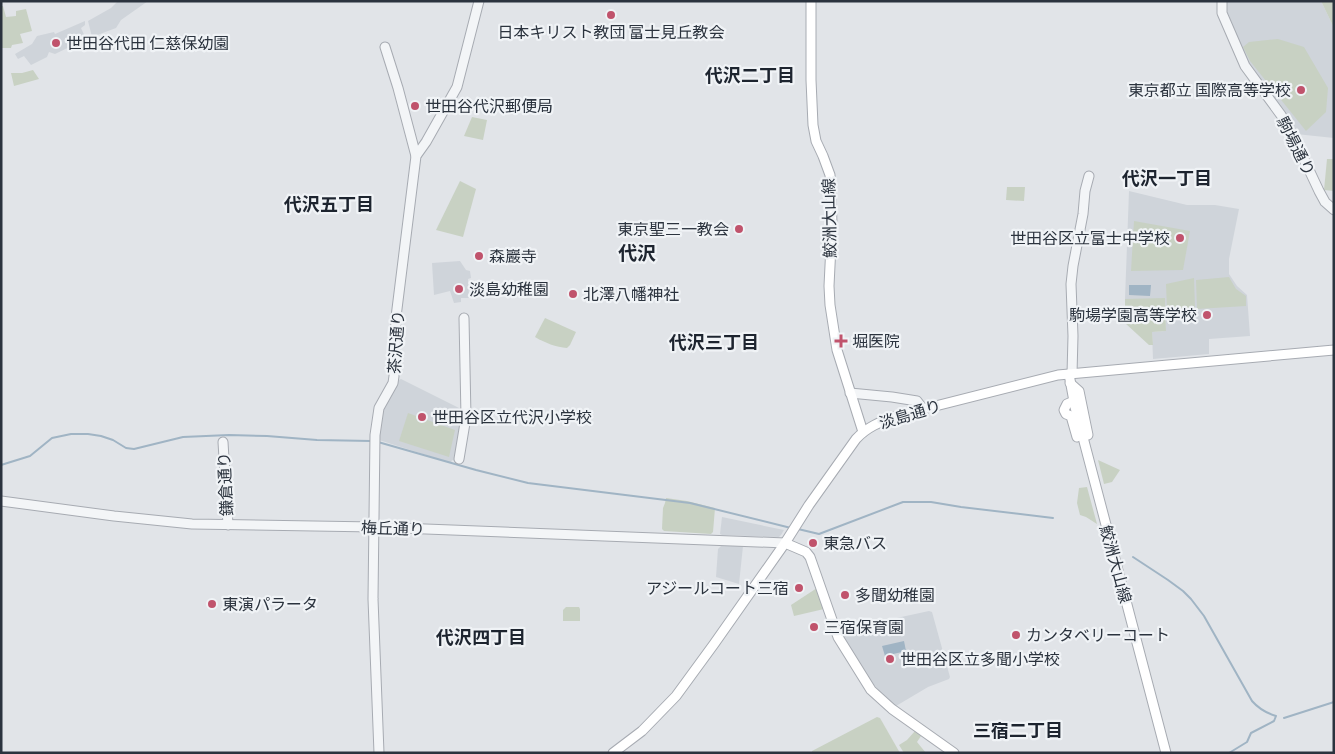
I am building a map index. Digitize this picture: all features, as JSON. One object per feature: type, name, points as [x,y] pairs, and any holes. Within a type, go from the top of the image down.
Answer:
[{"type":"main road","name":"鮫洲大山線","points":[[811,1],[813,124],[816,141],[824,156],[830,175],[831,187],[830,304],[837,350],[863,432]]},
{"type":"main road","name":"淡島通り","points":[[612,753],[641,732],[676,696],[786,542],[809,505],[863,432],[876,423],[896,416],[1058,375],[1071,377],[1334,350]]},
{"type":"main road","name":"鮫洲大山線","points":[[1071,377],[1074,401],[1166,753]]},
{"type":"main road","points":[[1071,377],[1079,391],[1087,453]]},
{"type":"main road","points":[[1074,401],[1066,404],[1064,410],[1071,418],[1087,453],[1111,523],[1110,528],[1106,526]]},
{"type":"main road","points":[[786,542],[806,552],[810,557],[838,637],[871,690],[892,709],[954,753]]},
{"type":"street","name":"茶沢通り","points":[[379,753],[373,599],[375,443],[379,408],[393,383],[396,317],[416,156],[457,87],[479,1]]},
{"type":"street","name":"駒場通り","points":[[1222,1],[1222,13],[1245,66],[1281,115],[1325,202],[1334,210]]},
{"type":"street","points":[[385,47],[416,156]]},
{"type":"street","points":[[1071,377],[1073,336],[1071,284],[1089,176]]},
{"type":"street","points":[[459,459],[466,417],[464,318]]},
{"type":"street","points":[[850,393],[917,401],[923,409]]},
{"type":"street","name":"鎌倉通り","points":[[223,442],[228,525]]},
{"type":"street","name":"梅丘通り","points":[[1,500],[140,519],[192,524],[374,527],[786,542]]},
{"type":"shaded area","points":[[118,1],[148,1],[121,20],[116,28],[92,37],[88,21],[111,8]]},
{"type":"shaded area","name":"東京都立 国際高等学校","points":[[1227,1],[1321,1],[1334,28],[1334,138],[1296,134],[1289,120],[1247,60],[1227,11]]},
{"type":"shaded area","name":"世田谷代田 仁慈保幼園","points":[[85,21],[85,25],[81,28],[86,39],[55,54],[49,52],[47,57],[31,65],[24,56],[18,59],[15,54],[32,44],[37,36],[54,32],[55,34]]},
{"type":"shaded area","points":[[1129,191],[1187,205],[1215,205],[1239,209],[1229,259],[1229,274],[1237,286],[1247,295],[1250,336],[1209,339],[1209,354],[1153,359],[1152,332],[1166,331],[1165,299],[1125,299]]},
{"type":"shaded area","points":[[460,261],[466,270],[470,271],[471,278],[468,279],[469,298],[461,298],[461,302],[454,303],[450,291],[434,295],[432,263]]},
{"type":"shaded area","name":"世田谷区立代沢小学校","points":[[401,379],[461,409],[463,412],[454,461],[452,460],[451,463],[379,440],[383,410]]},
{"type":"shaded area","points":[[722,517],[784,530],[779,537],[722,535],[720,534]]},
{"type":"shaded area","points":[[722,545],[743,546],[739,584],[716,577],[718,549]]},
{"type":"shaded area","name":"世田谷区立多聞小学校","points":[[929,611],[932,612],[950,677],[928,687],[896,706],[881,693],[856,663],[840,632],[841,630]]},
{"type":"green space","points":[[1321,1],[1334,1],[1334,28]]},
{"type":"green space","points":[[1,6],[3,6],[6,17],[16,16],[16,11],[26,9],[32,31],[20,34],[23,43],[12,45],[11,48],[1,48]]},
{"type":"green space","points":[[1278,39],[1304,47],[1328,88],[1326,112],[1306,131],[1250,61],[1243,47],[1249,42]]},
{"type":"green space","points":[[33,70],[39,79],[14,86],[11,73]]},
{"type":"green space","points":[[472,117],[487,120],[483,140],[464,136]]},
{"type":"green space","points":[[1327,159],[1334,159],[1334,191],[1324,190]]},
{"type":"green space","points":[[460,181],[476,189],[463,237],[436,230]]},
{"type":"green space","points":[[1007,187],[1025,187],[1024,201],[1006,200]]},
{"type":"green space","points":[[1134,221],[1190,231],[1183,270],[1131,271]]},
{"type":"green space","points":[[1229,277],[1236,289],[1246,296],[1246,306],[1197,309],[1196,280]]},
{"type":"green space","points":[[1194,278],[1195,308],[1167,310],[1166,284]]},
{"type":"green space","points":[[1165,298],[1166,331],[1152,332],[1153,345],[1149,345],[1125,323],[1125,299]]},
{"type":"green space","points":[[545,318],[576,332],[567,348],[559,347],[535,337]]},
{"type":"green space","points":[[408,413],[455,430],[449,457],[399,441]]},
{"type":"green space","points":[[1098,460],[1120,470],[1112,482],[1104,484]]},
{"type":"green space","points":[[1087,487],[1097,524],[1080,515],[1077,503],[1079,488]]},
{"type":"green space","points":[[666,498],[715,508],[713,532],[711,534],[664,531],[662,529],[663,508]]},
{"type":"green space","points":[[817,588],[824,609],[794,616],[791,605]]},
{"type":"green space","points":[[566,607],[579,607],[580,621],[563,621],[563,610]]},
{"type":"green space","points":[[877,717],[880,718],[900,753],[812,753],[812,751]]},
{"type":"green space","points":[[915,731],[921,736],[917,742],[926,753],[904,753],[899,745],[907,740]]},
{"type":"water","points":[[1129,285],[1151,285],[1150,296],[1129,295]]},
{"type":"water","points":[[904,641],[906,651],[885,656],[882,646]]},
{"type":"waterway","points":[[1,465],[30,456],[52,438],[71,434],[101,436],[113,440],[126,448],[134,449],[183,437],[229,435],[371,441]]},
{"type":"waterway","points":[[378,442],[528,483],[690,503],[791,528]]},
{"type":"waterway","points":[[798,529],[819,534],[903,502],[931,502],[1053,518]]},
{"type":"waterway","points":[[1133,557],[1168,580],[1191,599],[1204,616],[1252,701],[1269,714],[1276,716],[1274,721],[1251,733],[1247,742],[1229,753]]},
{"type":"waterway","points":[[1284,718],[1334,702]]},
{"type":"place","name":"日本キリスト教団 富士見丘教会","points":[[611,15]]},
{"type":"place","name":"世田谷代田 仁慈保幼園","points":[[56,43]]},
{"type":"place","name":"東京都立 国際高等学校","points":[[1301,90]]},
{"type":"place","name":"世田谷代沢郵便局","points":[[415,106]]},
{"type":"place","name":"東京聖三一教会","points":[[739,229]]},
{"type":"place","name":"世田谷区立富士中学校","points":[[1180,238]]},
{"type":"place","name":"森巖寺","points":[[479,256]]},
{"type":"place","name":"淡島幼稚園","points":[[459,289]]},
{"type":"place","name":"北澤八幡神社","points":[[573,294]]},
{"type":"place","name":"駒場学園高等学校","points":[[1207,315]]},
{"type":"place","name":"堀医院","points":[[841,341]]},
{"type":"place","name":"世田谷区立代沢小学校","points":[[422,417]]},
{"type":"place","name":"東急バス","points":[[813,543]]},
{"type":"place","name":"アジールコート三宿","points":[[799,588]]},
{"type":"place","name":"多聞幼稚園","points":[[845,595]]},
{"type":"place","name":"東演パラータ","points":[[212,604]]},
{"type":"place","name":"三宿保育園","points":[[814,627]]},
{"type":"place","name":"カンタベリーコート","points":[[1016,635]]},
{"type":"place","name":"世田谷区立多聞小学校","points":[[890,659]]},
{"type":"district","name":"代沢二丁目","points":[[750,76]]},
{"type":"district","name":"代沢一丁目","points":[[1167,179]]},
{"type":"district","name":"代沢五丁目","points":[[329,205]]},
{"type":"district","name":"代沢","points":[[637,253]]},
{"type":"district","name":"代沢三丁目","points":[[714,343]]},
{"type":"district","name":"代沢四丁目","points":[[481,638]]},
{"type":"district","name":"三宿二丁目","points":[[1018,731]]}]
